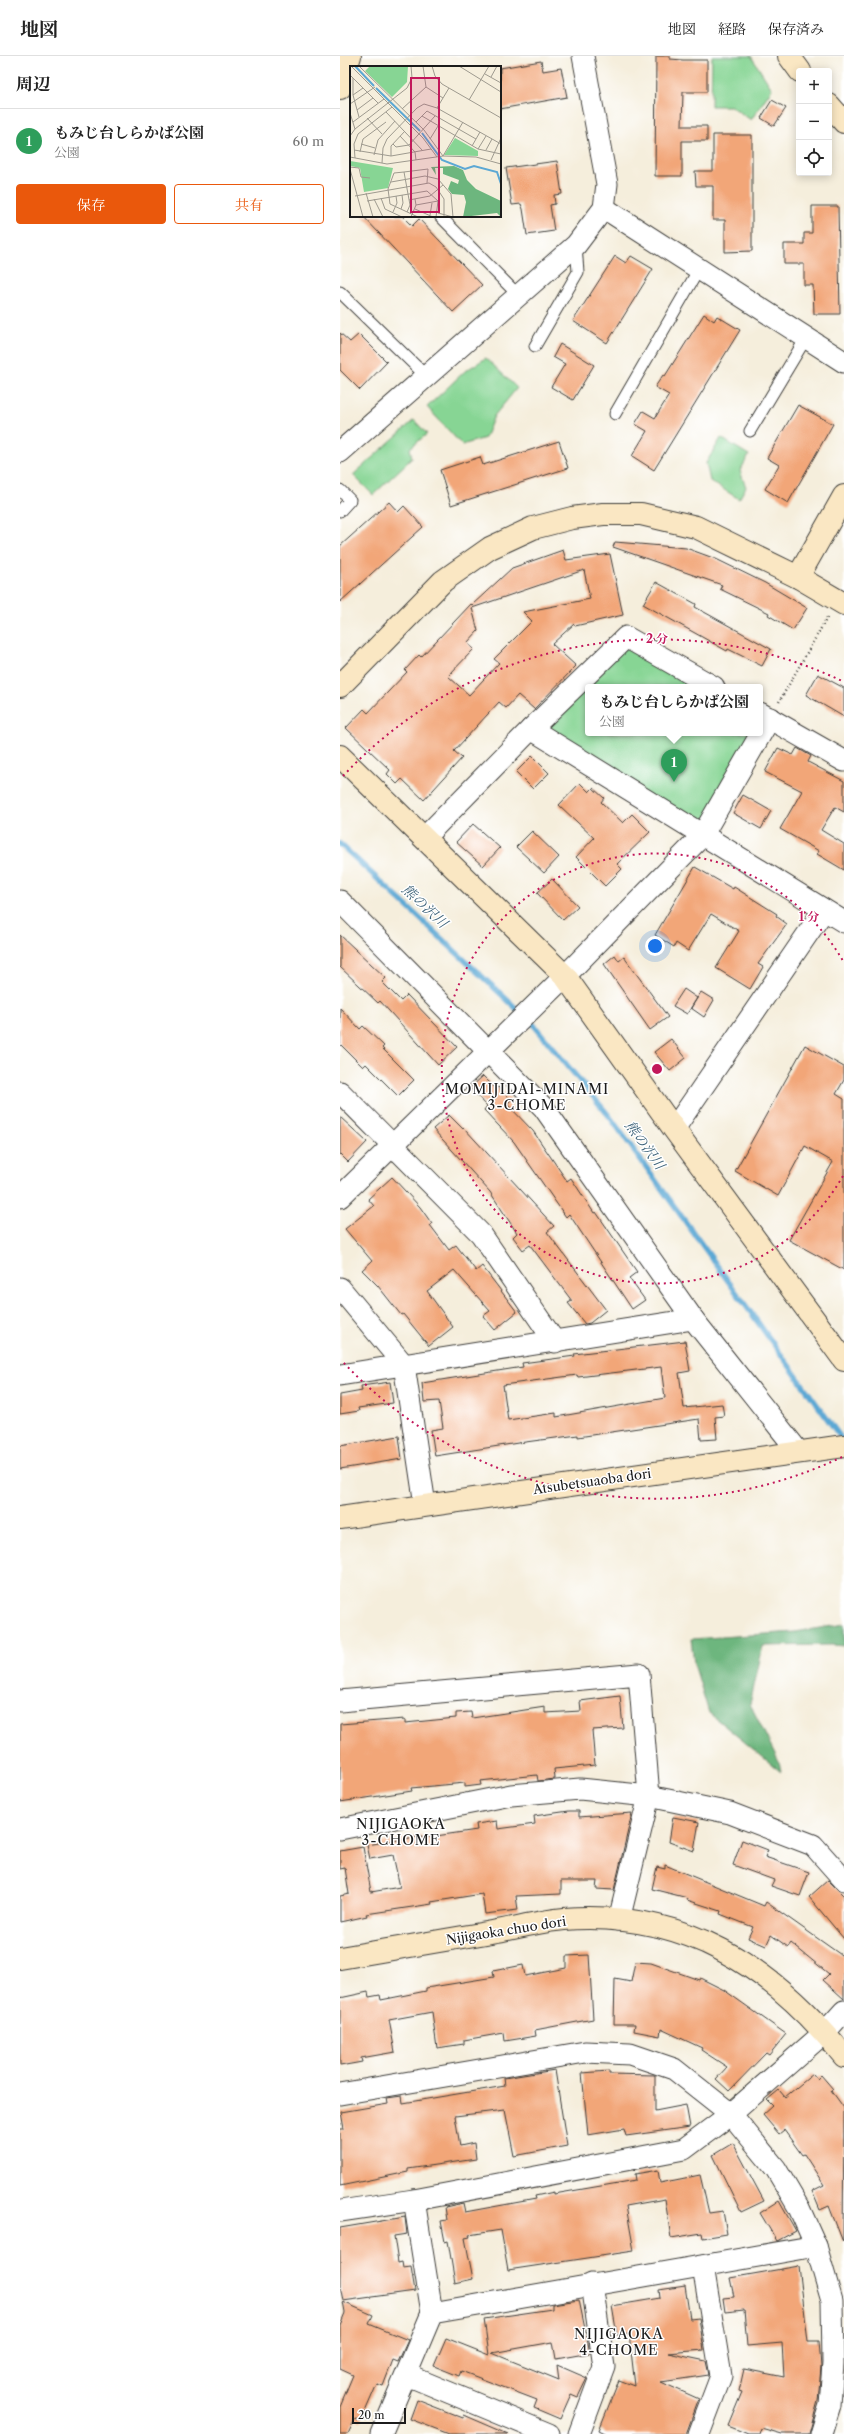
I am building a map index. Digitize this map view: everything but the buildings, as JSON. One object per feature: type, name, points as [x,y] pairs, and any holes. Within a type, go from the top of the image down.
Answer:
[{"type":"street","points":[[340,88],[350,56]]},
{"type":"street","points":[[342,448],[576,245],[604,208],[607,184],[583,56]]},
{"type":"street","points":[[789,56],[798,68]]},
{"type":"street","points":[[832,108],[844,122]]},
{"type":"street","points":[[604,208],[844,362]]},
{"type":"street","points":[[798,577],[844,496]]},
{"type":"street","points":[[340,686],[443,581],[490,548],[533,528],[572,518],[603,514],[642,514],[696,527],[798,577],[841,602]]},
{"type":"street","points":[[424,838],[531,729],[626,637],[709,684]]},
{"type":"street","points":[[765,716],[844,761]]},
{"type":"street","points":[[531,729],[702,836],[844,922]]},
{"type":"street","points":[[340,1197],[489,1051],[702,836],[754,736]]},
{"type":"street","points":[[340,756],[424,838],[557,983],[674,1129],[844,1360]]},
{"type":"street","points":[[340,901],[544,1108],[693,1319],[798,1451]]},
{"type":"street","points":[[674,1129],[824,910]]},
{"type":"street","points":[[340,1092],[481,1234],[555,1342]]},
{"type":"street","points":[[340,1288],[404,1365],[425,1505]]},
{"type":"street","points":[[340,1374],[555,1342],[693,1319]]},
{"type":"street","name":"Atsubetsuaoba dori","points":[[340,1518],[798,1451],[844,1446]]},
{"type":"street","points":[[340,1701],[639,1674],[649,1796],[619,1920]]},
{"type":"street","points":[[340,1829],[511,1795],[580,1789],[649,1796],[730,1813],[813,1845],[844,1880]]},
{"type":"street","name":"Nijigaoka chuo dori","points":[[340,1958],[564,1919],[619,1920],[658,1925],[688,1934],[722,1950],[762,1974],[791,1997],[825,2032],[844,2056]]},
{"type":"street","points":[[340,2211],[414,2200],[684,2149],[732,2114],[825,2032],[844,2011]]},
{"type":"street","points":[[340,2094],[585,2052],[630,2054],[674,2069],[732,2114],[776,2169],[799,2208],[816,2246],[832,2301],[833,2363],[830,2405],[821,2434]]},
{"type":"street","points":[[381,2434],[407,2376],[432,2313],[414,2200]]},
{"type":"street","points":[[432,2313],[816,2246]]},
{"type":"street","points":[[699,2434],[721,2376],[703,2266]]},
{"type":"street","points":[[579,2434],[604,2367],[592,2284]]},
{"type":"street","points":[[407,2376],[549,2434]]},
{"type":"lane","points":[[441,217],[518,295]]},
{"type":"lane","points":[[535,346],[578,272],[576,245]]},
{"type":"lane","points":[[615,414],[699,269]]},
{"type":"lane","points":[[340,292],[426,376]]},
{"type":"lane","points":[[750,431],[806,338]]},
{"type":"lane","points":[[340,490],[350,500],[340,511]]},
{"type":"path","points":[[765,716],[841,602]]},
{"type":"green space","points":[[712,56],[751,56],[772,89],[751,120],[731,106],[711,106]]},
{"type":"green space","points":[[486,358],[517,388],[494,416],[485,438],[462,445],[427,407],[465,371]]},
{"type":"green space","points":[[414,420],[427,434],[410,448],[412,458],[373,495],[353,475]]},
{"type":"green space","points":[[721,438],[749,455],[740,471],[746,487],[739,499],[710,481],[706,463]]},
{"type":"green space","points":[[626,637],[709,684],[585,684],[585,736],[758,736],[702,836],[531,729]]},
{"type":"green space","points":[[844,1624],[844,1646],[763,1646],[750,1704],[779,1762],[781,1772],[709,1713],[694,1664],[691,1639],[795,1632]]},
{"type":"waterway","name":"熊の沢川","points":[[340,844],[533,1024],[610,1117],[844,1442]]},
{"type":"place","name":"もみじ台しらかば公園","points":[[674,782]]},
{"type":"district","name":"MOMIJIDAI-MINAMI 3-CHOME","points":[[527,1098]]},
{"type":"district","name":"NIJIGAOKA 3-CHOME","points":[[401,1832]]},
{"type":"district","name":"NIJIGAOKA 4-CHOME","points":[[619,2342]]}]
